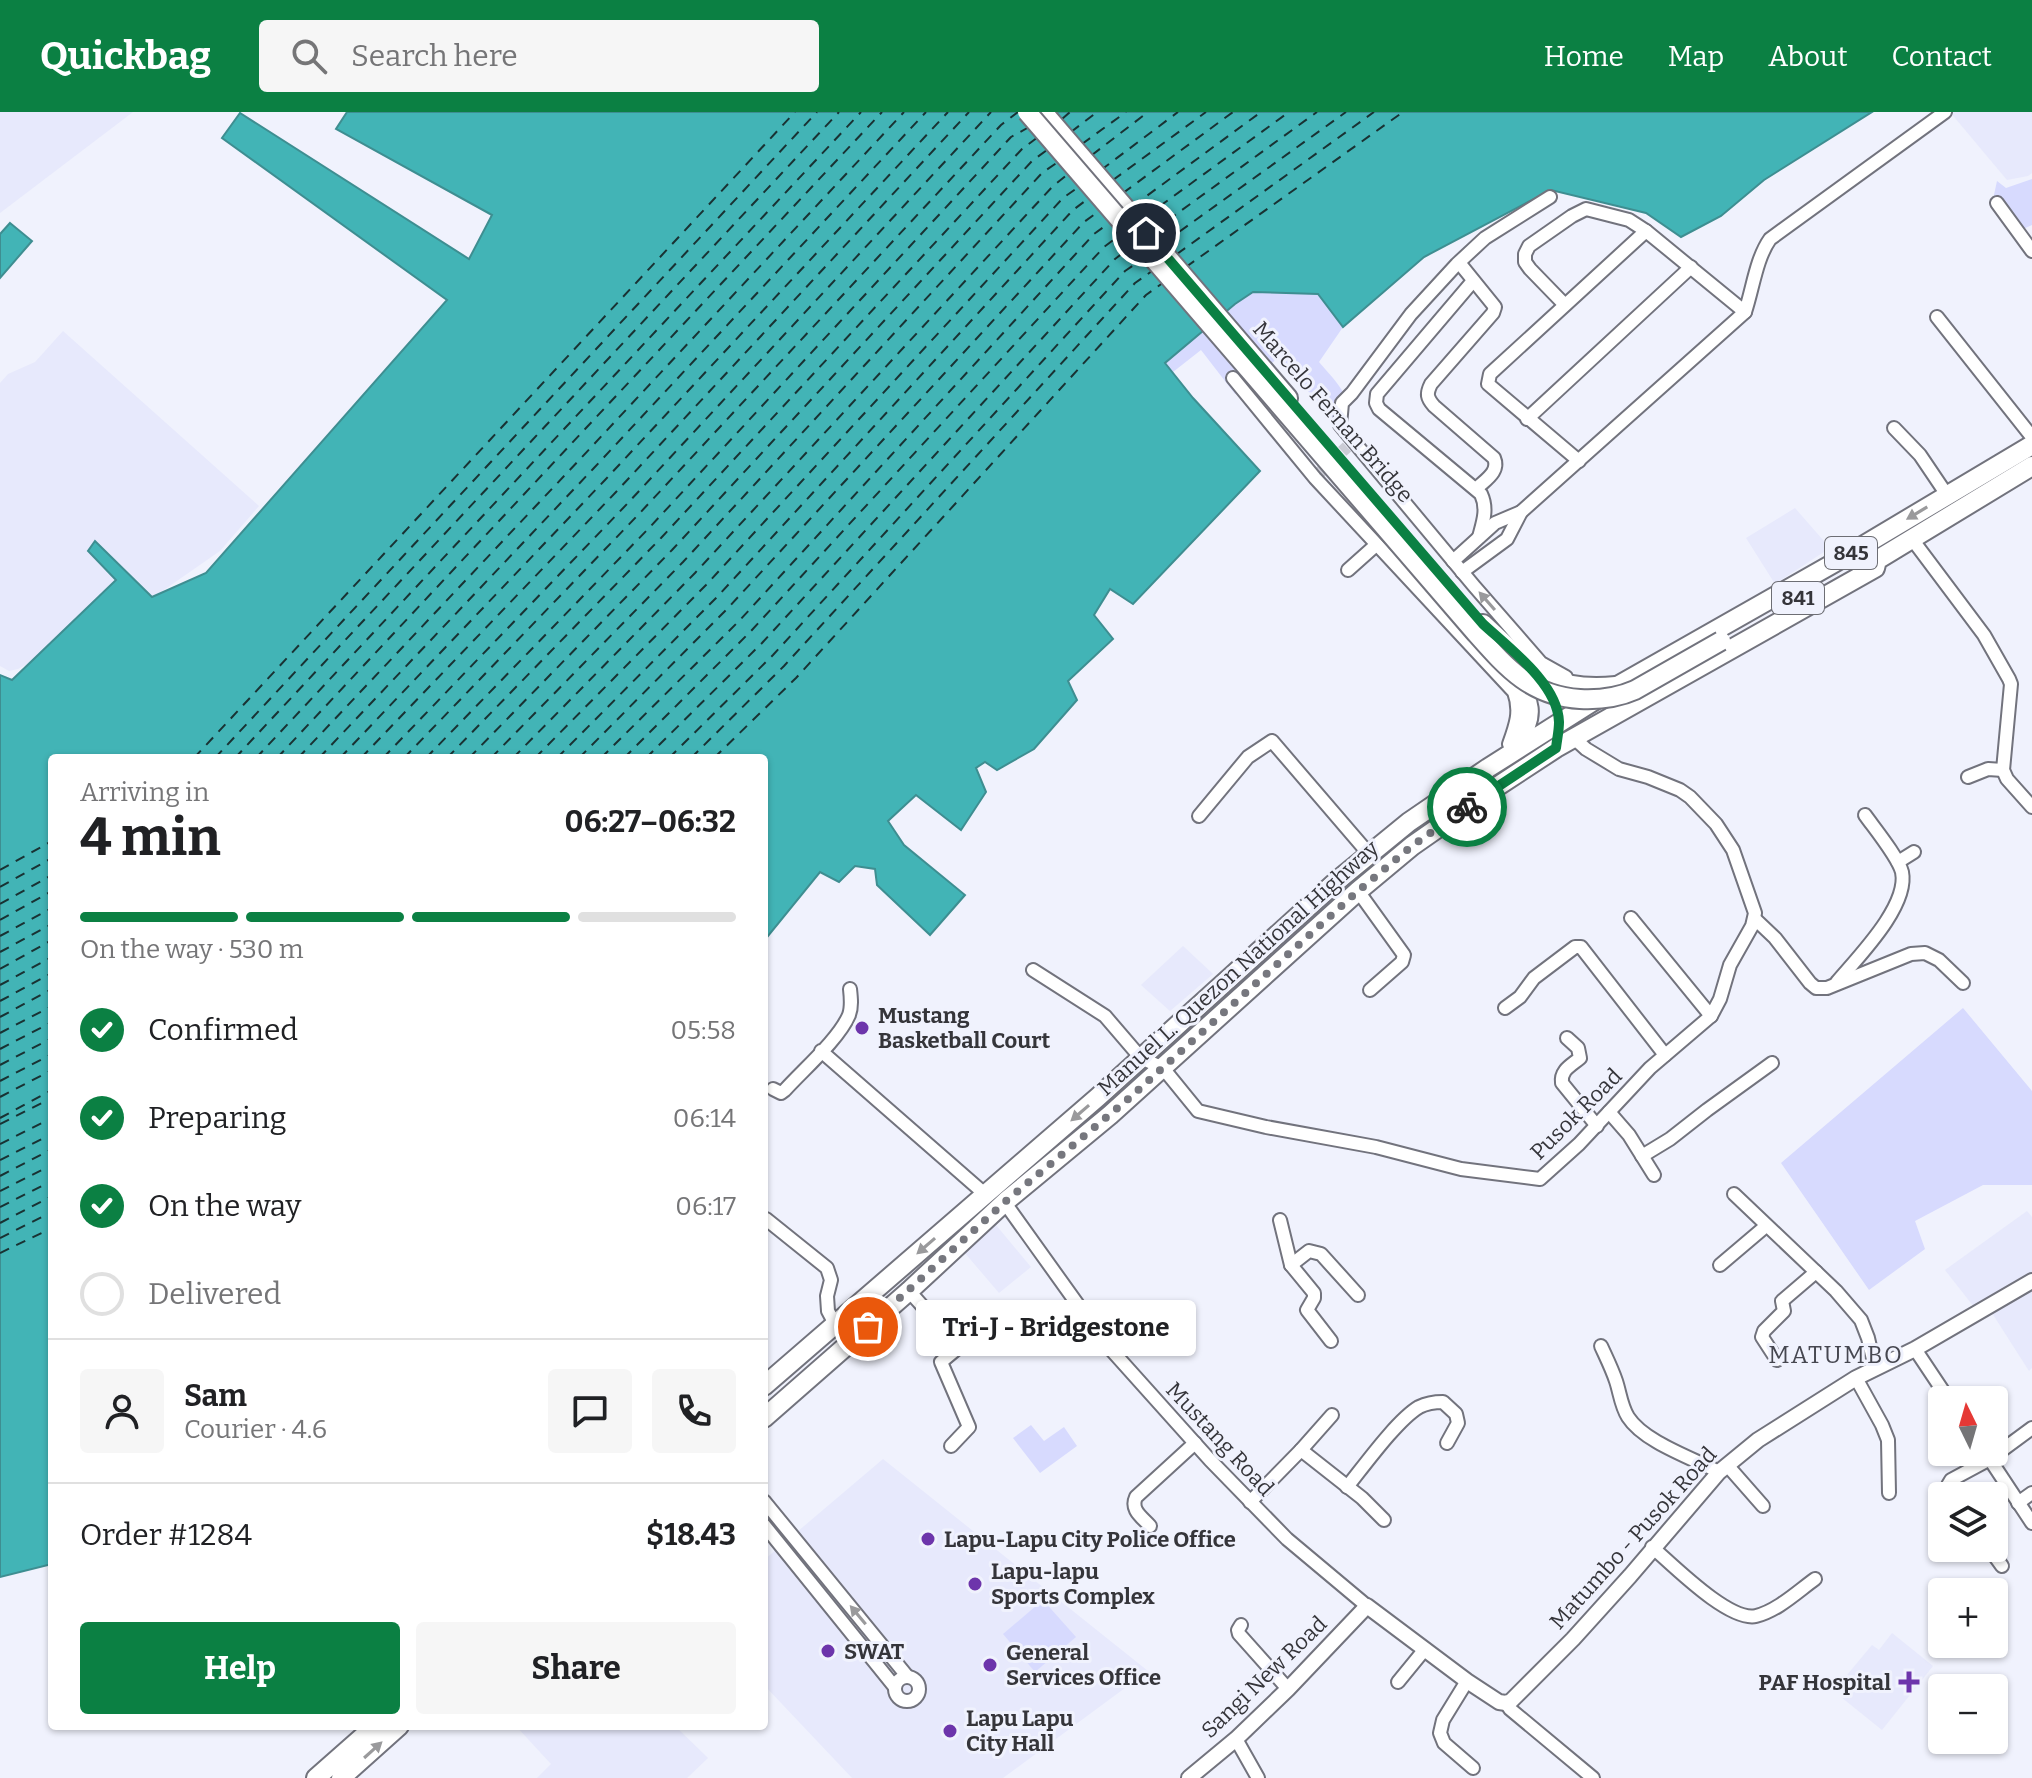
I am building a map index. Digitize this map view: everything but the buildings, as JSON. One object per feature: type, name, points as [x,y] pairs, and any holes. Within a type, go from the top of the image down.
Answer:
[{"type":"main road","name":"Marcelo Fernan Bridge","points":[[1027,112],[1504,666],[1540,691],[1554,696],[1591,700],[1622,696],[1867,559],[1877,560]]},
{"type":"main road","name":"Marcelo Fernan Bridge","points":[[1043,112],[1483,624],[1528,666],[1551,680],[1563,685],[1593,688],[1619,685]]},
{"type":"main road","points":[[1280,405],[1300,443],[1468,638],[1519,685],[1525,695],[1529,723],[1504,758]]},
{"type":"main road","name":"Manuel L. Quezon National Highway","points":[[768,1383],[986,1195],[1369,854],[1419,815],[1619,685],[1834,563],[2032,445]]},
{"type":"main road","name":"Manuel L. Quezon National Highway","points":[[768,1414],[1005,1203],[1163,1068],[1358,891],[1432,831],[1556,748],[1875,568],[1877,560],[2032,466]]},
{"type":"main road","points":[[1528,666],[1555,705],[1559,723],[1556,748]]},
{"type":"main road","points":[[1419,815],[1432,831]]},
{"type":"main road","points":[[341,1771],[372,1730]]},
{"type":"main road","points":[[316,1778],[341,1771],[394,1730]]},
{"type":"street","points":[[1453,561],[1495,523],[1521,512],[1745,312],[1763,248],[1770,239],[1945,112]]},
{"type":"street","points":[[1550,197],[1485,238],[1457,264],[1411,314],[1342,403],[1340,425],[1350,444],[1541,663],[1568,679],[1595,681],[1621,676],[1668,657]]},
{"type":"street","points":[[1997,203],[2032,251]]},
{"type":"street","points":[[1564,304],[1530,269],[1525,262],[1525,254],[1529,246],[1586,209],[1629,220],[1646,231],[1745,312]]},
{"type":"street","points":[[1579,461],[1488,384],[1490,374],[1646,231]]},
{"type":"street","points":[[1461,265],[1495,307],[1431,384],[1427,393],[1434,406],[1494,458],[1497,464],[1495,471],[1476,489]]},
{"type":"street","points":[[1527,419],[1691,267]]},
{"type":"street","points":[[1473,281],[1377,394],[1376,403],[1379,409],[1481,494],[1485,502],[1485,515],[1479,537]]},
{"type":"street","points":[[1937,317],[2032,437]]},
{"type":"street","points":[[1233,378],[1376,545],[1514,692],[1518,718],[1504,758]]},
{"type":"street","points":[[1894,428],[1920,455],[1947,495]]},
{"type":"street","points":[[1462,572],[1507,539],[1521,512]]},
{"type":"street","points":[[1912,539],[1984,635],[2011,684],[2003,770],[2007,779],[2032,807]]},
{"type":"street","points":[[1348,570],[1376,545]]},
{"type":"street","points":[[1574,738],[1619,769],[1648,777],[1690,797],[1716,824],[1733,850],[1755,919],[1816,988],[1827,988],[1911,954],[1925,953],[1939,960],[1963,983]]},
{"type":"street","points":[[1199,816],[1248,757],[1272,741],[1369,854]]},
{"type":"street","points":[[1968,777],[1988,769],[2003,770]]},
{"type":"street","points":[[1835,984],[1886,922],[1899,899],[1903,875],[1898,862],[1865,815]]},
{"type":"street","points":[[1898,862],[1914,852]]},
{"type":"street","points":[[1358,891],[1404,955],[1402,962],[1370,990]]},
{"type":"street","points":[[1631,918],[1711,1016]]},
{"type":"street","name":"Pusok Road","points":[[1033,970],[1105,1016],[1141,1058],[1163,1068],[1198,1111],[1204,1114],[1376,1147],[1461,1169],[1540,1179],[1597,1126],[1650,1068],[1711,1016],[1720,999],[1730,965],[1755,919]]},
{"type":"street","points":[[1505,1008],[1520,997],[1534,978],[1575,947],[1581,947],[1665,1055]]},
{"type":"street","points":[[773,1089],[781,1093],[785,1090],[834,1038],[848,1017],[850,989]]},
{"type":"street","points":[[1567,1038],[1578,1048],[1580,1058],[1564,1072],[1562,1083],[1597,1126]]},
{"type":"street","points":[[821,1051],[986,1195]]},
{"type":"street","points":[[1642,1156],[1670,1139],[1772,1063]]},
{"type":"street","points":[[1609,1112],[1629,1135],[1654,1175]]},
{"type":"street","points":[[1734,1194],[1836,1291],[1861,1320],[1875,1368]]},
{"type":"street","name":"Mustang Road","points":[[1005,1203],[1106,1344],[1250,1502],[1287,1539],[1367,1606]]},
{"type":"street","points":[[1280,1220],[1291,1265],[1314,1293],[1307,1310],[1331,1341]]},
{"type":"street","points":[[768,1221],[827,1268],[831,1280],[827,1296],[828,1311],[835,1324]]},
{"type":"street","points":[[1720,1265],[1766,1226]]},
{"type":"street","points":[[1291,1265],[1309,1251],[1321,1254],[1358,1295]]},
{"type":"street","points":[[1777,1360],[1762,1337],[1764,1331],[1784,1311],[1782,1301],[1816,1272]]},
{"type":"street","name":"Matumbo - Pusok Road","points":[[1506,1703],[1573,1639],[1723,1468],[1758,1440],[1856,1378],[1915,1349],[2032,1281]]},
{"type":"street","points":[[909,1291],[959,1347],[941,1362],[969,1427],[951,1446]]},
{"type":"street","points":[[1601,1346],[1629,1419],[1665,1447],[1723,1468],[1763,1506]]},
{"type":"street","points":[[1915,1349],[1940,1386]]},
{"type":"street","points":[[1856,1378],[1888,1440],[1889,1493]]},
{"type":"street","points":[[1347,1487],[1404,1419],[1430,1402],[1443,1402],[1456,1414],[1458,1423],[1447,1443]]},
{"type":"street","points":[[1250,1502],[1332,1415]]},
{"type":"street","points":[[2008,1443],[2032,1428]]},
{"type":"street","points":[[1150,1526],[1135,1510],[1133,1502],[1195,1443]]},
{"type":"street","points":[[1301,1450],[1384,1520]]},
{"type":"street","points":[[1950,1482],[1972,1466]]},
{"type":"street","points":[[1995,1466],[2032,1523]]},
{"type":"street","points":[[2018,1503],[2032,1493]]},
{"type":"street","points":[[768,1506],[907,1676],[914,1678],[919,1685],[917,1697],[905,1701],[899,1699],[894,1686],[768,1530]]},
{"type":"street","points":[[1652,1547],[1727,1610],[1743,1616],[1752,1617],[1777,1606],[1815,1579]]},
{"type":"street","points":[[1999,1562],[2002,1566]]},
{"type":"street","points":[[823,1598],[834,1587]]},
{"type":"street","points":[[1367,1606],[1467,1681],[1499,1702],[1506,1703],[1593,1778]]},
{"type":"street","name":"Sangi New Road","points":[[1189,1778],[1236,1739],[1288,1689],[1367,1606]]},
{"type":"street","points":[[1241,1625],[1239,1634],[1288,1689]]},
{"type":"street","points":[[1398,1682],[1425,1649]]},
{"type":"street","points":[[894,1686],[907,1676]]},
{"type":"street","points":[[1467,1681],[1443,1720],[1440,1733],[1444,1743],[1473,1768]]},
{"type":"street","points":[[1236,1739],[1258,1778]]},
{"type":"shaded area","points":[[0,112],[133,112],[0,213]]},
{"type":"shaded area","points":[[1950,112],[2032,112],[2032,173],[2007,180]]},
{"type":"shaded area","points":[[2032,179],[2032,225],[2021,230],[1992,204],[1997,181],[2006,188]]},
{"type":"shaded area","points":[[1253,292],[1318,294],[1343,327],[1319,362],[1344,393],[1347,402],[1346,419],[1339,428],[1279,357],[1235,394],[1201,350],[1173,372],[1164,363]]},
{"type":"shaded area","points":[[63,331],[259,506],[220,551],[148,601],[9,671],[0,666],[0,383],[8,374],[35,362]]},
{"type":"shaded area","points":[[1795,508],[1830,548],[1775,584],[1746,538]]},
{"type":"shaded area","points":[[1183,946],[1213,974],[1170,1011],[1141,985]]},
{"type":"shaded area","points":[[1963,1008],[2032,1091],[2032,1185],[1983,1185],[1915,1221],[1925,1249],[1869,1290],[1781,1163]]},
{"type":"shaded area","points":[[2027,1211],[2032,1217],[2032,1272],[1974,1307],[1945,1270]]},
{"type":"shaded area","points":[[996,1225],[1031,1267],[999,1293],[964,1252]]},
{"type":"shaded area","points":[[2032,1288],[2032,1368],[2029,1371],[1992,1313]]},
{"type":"shaded area","points":[[1031,1425],[1044,1441],[1064,1427],[1077,1446],[1040,1473],[1013,1438]]},
{"type":"shaded area","points":[[883,1459],[1148,1671],[1003,1778],[852,1778],[768,1689],[768,1557]]},
{"type":"shaded area","points":[[1043,1600],[1076,1637],[1035,1672],[1003,1634]]},
{"type":"shaded area","name":"PAF Hospital","points":[[1892,1633],[1933,1666],[1882,1730],[1841,1697],[1854,1681],[1847,1675],[1872,1645],[1879,1650]]},
{"type":"shaded area","points":[[520,1730],[679,1730],[708,1758],[687,1778],[537,1778],[551,1764]]},
{"type":"water","points":[[347,112],[1872,112],[1764,180],[1721,216],[1681,237],[1646,213],[1551,190],[1424,257],[1343,327],[1318,294],[1253,292],[1165,363],[1260,471],[1133,604],[1110,589],[1094,615],[1113,639],[1068,681],[1077,700],[1034,749],[997,770],[985,762],[976,768],[986,792],[961,830],[916,795],[888,821],[904,845],[965,895],[930,935],[877,885],[875,869],[855,866],[839,882],[820,872],[768,936],[768,754],[48,754],[48,1565],[0,1577],[0,675],[12,680],[116,580],[88,551],[95,541],[152,597],[206,573],[447,300],[222,138],[240,113],[469,259],[492,215],[336,129]]},
{"type":"water","points":[[10,223],[32,241],[0,278],[0,234]]},
{"type":"ferry route","points":[[198,754],[795,112]]},
{"type":"ferry route","points":[[219,754],[817,112]]},
{"type":"ferry route","points":[[239,754],[839,112]]},
{"type":"ferry route","points":[[260,754],[861,112]]},
{"type":"ferry route","points":[[281,754],[882,112]]},
{"type":"ferry route","points":[[302,754],[904,112]]},
{"type":"ferry route","points":[[323,754],[926,112]]},
{"type":"ferry route","points":[[344,754],[605,480],[948,112]]},
{"type":"ferry route","points":[[365,754],[616,492],[969,112]]},
{"type":"ferry route","points":[[387,754],[627,504],[991,112]]},
{"type":"ferry route","points":[[408,754],[638,515],[1001,125],[1018,112]]},
{"type":"ferry route","points":[[1062,119],[1070,112]]},
{"type":"ferry route","points":[[1071,132],[1097,112]]},
{"type":"ferry route","points":[[1082,144],[1126,112]]},
{"type":"ferry route","points":[[1092,155],[1148,112]]},
{"type":"ferry route","points":[[1101,170],[1178,112]]},
{"type":"ferry route","points":[[1113,180],[1206,112]]},
{"type":"ferry route","points":[[1123,193],[1233,112]]},
{"type":"ferry route","points":[[1133,206],[1261,112]]},
{"type":"ferry route","points":[[1145,217],[1289,112]]},
{"type":"ferry route","points":[[1153,231],[1317,112]]},
{"type":"ferry route","points":[[1165,242],[1346,112]]},
{"type":"ferry route","points":[[1177,254],[1374,112]]},
{"type":"ferry route","points":[[1186,267],[1403,112]]},
{"type":"ferry route","points":[[430,754],[650,527],[1011,137],[1029,127]]},
{"type":"ferry route","points":[[451,754],[661,538],[1022,149],[1038,137]]},
{"type":"ferry route","points":[[473,754],[672,550],[1032,161],[1047,150]]},
{"type":"ferry route","points":[[495,754],[683,562],[1042,173],[1058,162]]},
{"type":"ferry route","points":[[517,754],[695,573],[1053,186],[1068,174]]},
{"type":"ferry route","points":[[539,754],[706,585],[1063,198],[1080,186]]},
{"type":"ferry route","points":[[561,754],[717,597],[1073,210],[1089,198]]},
{"type":"ferry route","points":[[583,754],[728,608],[1084,222],[1102,209]]},
{"type":"ferry route","points":[[605,754],[740,620],[1094,234],[1112,221]]},
{"type":"ferry route","points":[[628,754],[751,631],[1104,247],[1120,235]]},
{"type":"ferry route","points":[[650,754],[762,643],[1115,259],[1132,246]]},
{"type":"ferry route","points":[[673,754],[773,655],[1125,271],[1144,258]]},
{"type":"ferry route","points":[[695,754],[784,666],[1135,283],[1152,271]]},
{"type":"ferry route","points":[[718,754],[796,678],[1146,295],[1164,282]]},
{"type":"ferry route","points":[[0,870],[48,843]]},
{"type":"ferry route","points":[[0,887],[48,860]]},
{"type":"ferry route","points":[[0,904],[48,877]]},
{"type":"ferry route","points":[[0,920],[48,893]]},
{"type":"ferry route","points":[[0,936],[48,910]]},
{"type":"ferry route","points":[[0,952],[48,926]]},
{"type":"ferry route","points":[[0,969],[48,942]]},
{"type":"ferry route","points":[[0,985],[48,959]]},
{"type":"ferry route","points":[[0,1001],[48,975]]},
{"type":"ferry route","points":[[0,1017],[48,991]]},
{"type":"ferry route","points":[[0,1033],[48,1008]]},
{"type":"ferry route","points":[[0,1049],[48,1024]]},
{"type":"ferry route","points":[[0,1065],[48,1040]]},
{"type":"ferry route","points":[[0,1081],[48,1056]]},
{"type":"ferry route","points":[[0,1097],[48,1072]]},
{"type":"ferry route","points":[[0,1118],[48,1092]]},
{"type":"ferry route","points":[[0,1124],[48,1100]]},
{"type":"ferry route","points":[[0,1144],[48,1120]]},
{"type":"ferry route","points":[[0,1160],[48,1136]]},
{"type":"ferry route","points":[[0,1176],[48,1151]]},
{"type":"ferry route","points":[[0,1191],[48,1167]]},
{"type":"ferry route","points":[[0,1207],[48,1183]]},
{"type":"ferry route","points":[[0,1223],[48,1198]]},
{"type":"ferry route","points":[[0,1238],[48,1214]]},
{"type":"ferry route","points":[[0,1253],[48,1230]]},
{"type":"tunnel","points":[[1316,476],[1347,447]]},
{"type":"way so far","points":[[868,1327],[1006,1201],[1126,1101],[1358,891],[1412,846],[1467,807]]},
{"type":"place","name":"Mustang Basketball Court","points":[[862,1028]]},
{"type":"place","name":"Tri-J - Bridgestone","points":[[868,1327]]},
{"type":"place","name":"Lapu-Lapu City Police Office","points":[[928,1539]]},
{"type":"place","name":"Lapu-lapu Sports Complex","points":[[975,1584]]},
{"type":"place","name":"SWAT","points":[[828,1651]]},
{"type":"place","name":"General Services Office","points":[[990,1665]]},
{"type":"place","name":"PAF Hospital","points":[[1909,1682]]},
{"type":"place","name":"Lapu Lapu City Hall","points":[[950,1731]]},
{"type":"district","name":"MATUMBO","points":[[1836,1355]]},
{"type":"route","points":[[1146,233],[1483,624],[1528,666],[1548,691],[1558,713],[1556,748],[1467,807]]}]
